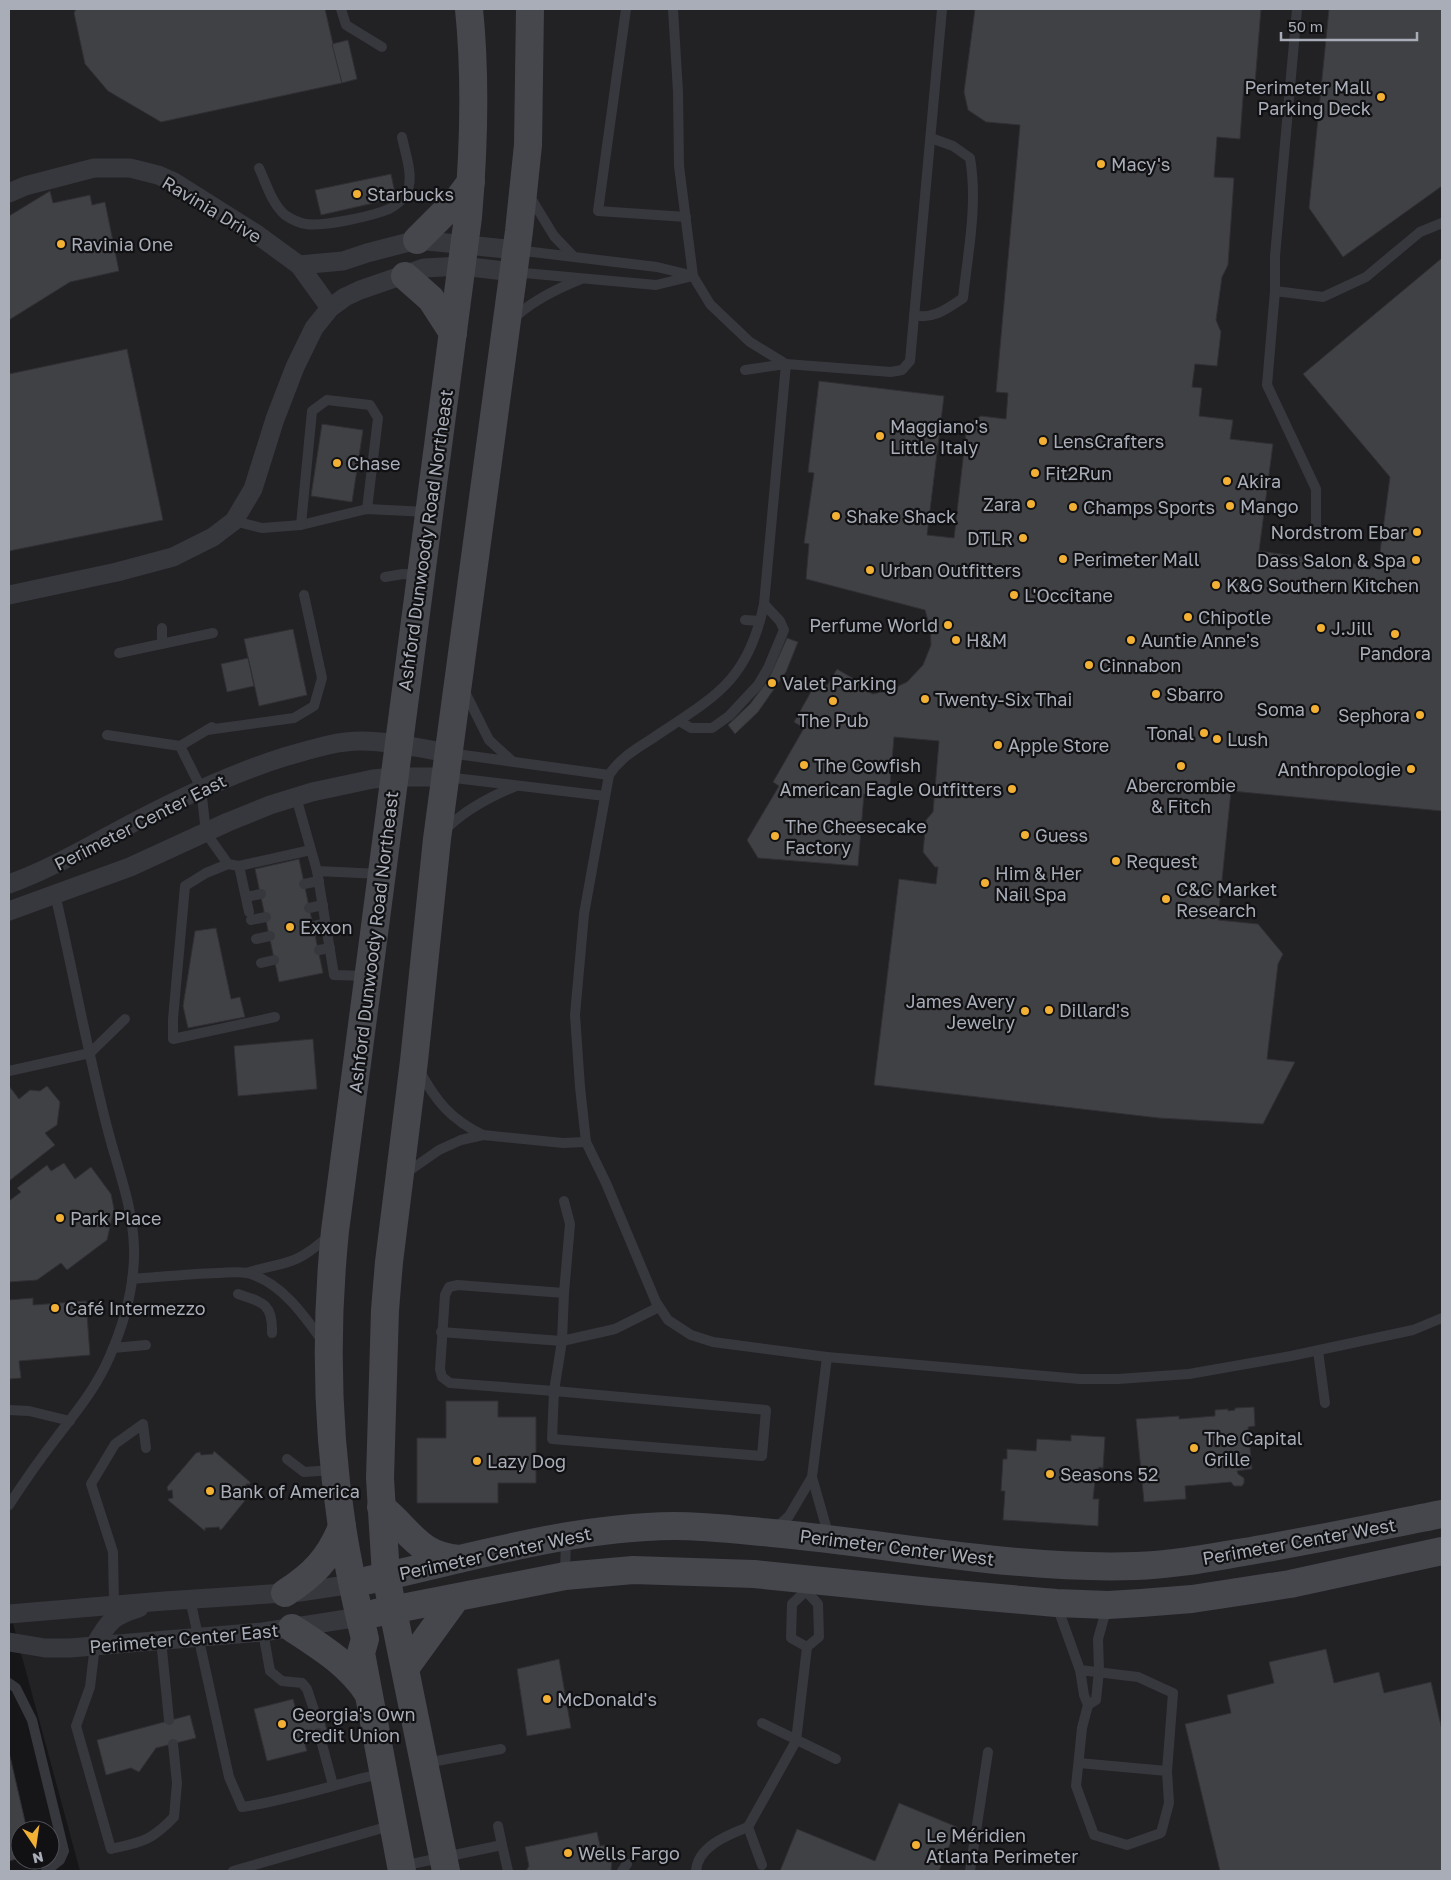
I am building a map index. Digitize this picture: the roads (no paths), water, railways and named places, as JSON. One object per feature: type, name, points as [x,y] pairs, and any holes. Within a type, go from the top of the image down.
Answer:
[{"type":"main road","name":"Ashford Dunwoody Road Northeast","points":[[401,1869],[361,1653],[365,1639],[352,1584],[335,1470],[329,1351],[331,1281],[335,1231],[453,333],[471,182],[474,92],[469,9]]},
{"type":"main road","points":[[445,1864],[426,1763],[386,1576],[380,1478],[385,1310],[446,765],[524,186],[529,108],[530,9]]},
{"type":"main road","points":[[417,240],[459,198],[471,182]]},
{"type":"main road","points":[[405,276],[431,299],[453,333]]},
{"type":"main road","points":[[381,1507],[412,1538],[425,1548],[439,1555],[459,1559]]},
{"type":"main road","name":"Perimeter Center West","points":[[352,1584],[566,1535],[642,1527],[709,1527],[820,1537],[1022,1562],[1089,1566],[1138,1566],[1189,1561],[1284,1545],[1442,1514]]},
{"type":"main road","points":[[285,1593],[314,1572],[332,1548],[342,1527]]},
{"type":"main road","points":[[806,1584],[820,1537]]},
{"type":"main road","name":"Perimeter Center West","points":[[360,1617],[565,1576],[643,1570],[692,1571],[806,1584],[1056,1603],[1108,1605],[1192,1599],[1290,1584],[1439,1554]]},
{"type":"main road","points":[[406,1667],[456,1598]]},
{"type":"main road","points":[[292,1628],[325,1650],[357,1677],[370,1697]]},
{"type":"street","name":"Ravinia Drive","points":[[9,193],[25,186],[94,168],[130,168],[174,182],[255,233],[299,265],[330,308]]},
{"type":"street","points":[[299,265],[342,261],[417,240],[463,255],[515,261]]},
{"type":"street","points":[[9,595],[117,572],[173,557],[213,537],[234,521],[253,490],[275,419],[295,367],[314,328],[330,308],[345,297],[360,290],[463,255]]},
{"type":"street","name":"Perimeter Center East","points":[[10,884],[82,851],[201,788],[277,759],[335,744],[362,741],[398,744],[446,765]]},
{"type":"street","name":"Perimeter Center East","points":[[9,911],[130,867],[270,805],[352,782],[394,777],[446,765]]},
{"type":"street","points":[[55,894],[54,888],[61,870],[82,851]]},
{"type":"street","points":[[10,884],[22,883],[44,887],[55,894]]},
{"type":"street","name":"Perimeter Center East","points":[[9,1614],[164,1600],[320,1590],[352,1584]]},
{"type":"street","points":[[95,1645],[108,1623],[124,1612],[164,1600]]},
{"type":"street","name":"Perimeter Center East","points":[[9,1642],[45,1648],[70,1648],[263,1632],[360,1617]]},
{"type":"lane","points":[[341,9],[346,25],[382,46]]},
{"type":"lane","points":[[626,9],[598,211],[686,217]]},
{"type":"lane","points":[[672,9],[678,92],[679,166],[693,276],[710,304],[750,342],[786,364]]},
{"type":"lane","points":[[745,370],[786,364],[891,372],[902,370],[910,361],[942,9]]},
{"type":"lane","points":[[1297,9],[1275,256],[1275,291],[1267,385],[1316,489],[1316,533]]},
{"type":"lane","points":[[259,168],[276,205],[285,215],[295,221],[319,225],[355,218],[386,210],[394,206],[406,193],[409,169],[402,137]]},
{"type":"lane","points":[[914,315],[923,318],[941,312],[963,298],[971,228],[973,176],[970,158],[953,146],[930,138]]},
{"type":"lane","points":[[524,186],[543,221],[574,257]]},
{"type":"lane","points":[[1275,291],[1323,297],[1366,277],[1420,232],[1442,223]]},
{"type":"lane","points":[[515,261],[574,257],[657,267],[693,276]]},
{"type":"lane","points":[[515,261],[583,278],[656,285],[693,276]]},
{"type":"lane","points":[[505,331],[510,322],[529,306],[560,287],[583,278]]},
{"type":"lane","points":[[786,364],[764,604],[748,655],[738,672],[704,705],[623,758],[609,774],[584,914],[575,1015],[586,1142],[603,1175],[656,1302],[668,1320],[691,1335],[706,1340],[827,1357],[1080,1379],[1118,1379],[1189,1374],[1318,1351],[1413,1330],[1442,1318]]},
{"type":"lane","points":[[301,526],[312,411],[326,400],[370,405],[378,418],[367,509]]},
{"type":"lane","points":[[234,521],[262,528],[301,526],[367,509],[429,512]]},
{"type":"lane","points":[[385,577],[403,574],[420,575]]},
{"type":"lane","points":[[207,730],[294,718],[314,706],[322,678],[304,595]]},
{"type":"lane","points":[[679,720],[691,728],[712,728],[729,716],[758,685],[768,668],[784,630],[780,621],[764,604]]},
{"type":"lane","points":[[745,620],[760,621]]},
{"type":"lane","points":[[162,628],[162,644]]},
{"type":"lane","points":[[119,653],[213,632]]},
{"type":"lane","points":[[458,676],[489,740],[512,761]]},
{"type":"lane","points":[[107,734],[180,746],[222,722]]},
{"type":"lane","points":[[180,746],[201,788],[206,833],[233,865],[246,897],[250,916],[266,917]]},
{"type":"lane","points":[[446,765],[512,761],[609,774]]},
{"type":"lane","points":[[446,765],[518,785],[605,796]]},
{"type":"lane","points":[[437,839],[456,819],[470,809],[484,800],[518,785]]},
{"type":"lane","points":[[296,797],[318,876],[334,975],[369,976]]},
{"type":"lane","points":[[275,1017],[173,1040],[173,1019],[185,886],[206,873],[233,865],[312,850]]},
{"type":"lane","points":[[304,884],[318,876],[382,874]]},
{"type":"lane","points":[[9,1505],[88,1397],[104,1369],[126,1311],[132,1279],[134,1247],[126,1193],[107,1127],[55,894]]},
{"type":"lane","points":[[246,897],[261,894]]},
{"type":"lane","points":[[309,908],[324,905]]},
{"type":"lane","points":[[313,926],[326,923]]},
{"type":"lane","points":[[256,939],[270,936]]},
{"type":"lane","points":[[319,950],[330,948]]},
{"type":"lane","points":[[261,963],[274,960]]},
{"type":"lane","points":[[9,1072],[90,1053],[125,1018]]},
{"type":"lane","points":[[414,1060],[436,1098],[448,1112],[464,1126],[483,1135]]},
{"type":"lane","points":[[399,1178],[439,1150],[461,1140],[483,1135],[563,1143],[586,1142]]},
{"type":"lane","points":[[564,1201],[570,1224],[562,1341],[554,1391],[552,1439],[762,1456],[766,1410],[554,1391],[450,1383],[442,1377],[440,1369],[441,1332],[445,1295],[449,1287],[458,1285],[564,1293]]},
{"type":"lane","points":[[132,1279],[211,1273],[246,1273],[293,1260],[315,1247],[335,1231]]},
{"type":"lane","points":[[246,1273],[262,1279],[284,1296],[300,1312],[329,1351]]},
{"type":"lane","points":[[238,1294],[261,1301],[272,1316],[272,1333]]},
{"type":"lane","points":[[441,1332],[562,1341],[615,1328],[660,1307]]},
{"type":"lane","points":[[113,1348],[146,1345]]},
{"type":"lane","points":[[1318,1351],[1325,1402]]},
{"type":"lane","points":[[820,1537],[812,1477],[827,1357]]},
{"type":"lane","points":[[9,1410],[29,1411],[70,1421]]},
{"type":"lane","points":[[114,1604],[113,1552],[91,1484],[115,1444],[143,1424],[146,1448]]},
{"type":"lane","points":[[287,1459],[304,1472],[335,1470]]},
{"type":"lane","points":[[771,1533],[789,1516],[812,1477]]},
{"type":"lane","points":[[565,1576],[566,1535]]},
{"type":"lane","points":[[696,1871],[697,1865],[706,1850],[723,1837],[748,1827],[796,1740],[807,1647],[818,1637],[818,1604],[806,1584],[792,1604],[791,1638],[807,1647]]},
{"type":"lane","points":[[190,1599],[229,1777],[242,1807],[267,1803],[384,1773]]},
{"type":"lane","points":[[1056,1603],[1080,1670],[1084,1695],[1088,1705],[1082,1728],[1076,1786],[1094,1835],[1127,1845],[1160,1833],[1169,1803],[1167,1771],[1173,1693],[1138,1677],[1080,1670]]},
{"type":"lane","points":[[1088,1705],[1096,1700],[1099,1672],[1098,1639],[1108,1605]]},
{"type":"lane","points":[[263,1632],[270,1671],[282,1681],[302,1683],[307,1689],[315,1713]]},
{"type":"lane","points":[[161,1640],[169,1720]]},
{"type":"lane","points":[[95,1645],[90,1686],[76,1726],[111,1849],[142,1842],[160,1832],[174,1817],[177,1783],[173,1744]]},
{"type":"lane","points":[[9,1682],[16,1688],[32,1720],[64,1851],[60,1860],[46,1871]]},
{"type":"lane","points":[[762,1723],[836,1759]]},
{"type":"lane","points":[[319,1733],[333,1785]]},
{"type":"lane","points":[[426,1763],[501,1749]]},
{"type":"lane","points":[[970,1871],[988,1752]]},
{"type":"lane","points":[[1079,1763],[1167,1771]]},
{"type":"lane","points":[[233,1871],[394,1825]]},
{"type":"lane","points":[[498,1826],[508,1871]]},
{"type":"lane","points":[[748,1827],[762,1864]]},
{"type":"lane","points":[[401,1869],[445,1864],[502,1845]]},
{"type":"place","name":"Perimeter Mall Parking Deck","points":[[1381,97]]},
{"type":"place","name":"Macy's","points":[[1101,164]]},
{"type":"place","name":"Starbucks","points":[[357,194]]},
{"type":"place","name":"Ravinia One","points":[[61,244]]},
{"type":"place","name":"Maggiano's Little Italy","points":[[880,436]]},
{"type":"place","name":"LensCrafters","points":[[1043,441]]},
{"type":"place","name":"Chase","points":[[337,463]]},
{"type":"place","name":"Fit2Run","points":[[1035,473]]},
{"type":"place","name":"Akira","points":[[1227,481]]},
{"type":"place","name":"Zara","points":[[1031,504]]},
{"type":"place","name":"Mango","points":[[1230,506]]},
{"type":"place","name":"Champs Sports","points":[[1073,507]]},
{"type":"place","name":"Shake Shack","points":[[836,516]]},
{"type":"place","name":"Nordstrom Ebar","points":[[1417,532]]},
{"type":"place","name":"DTLR","points":[[1023,538]]},
{"type":"place","name":"Perimeter Mall","points":[[1063,559]]},
{"type":"place","name":"Dass Salon & Spa","points":[[1416,560]]},
{"type":"place","name":"Urban Outfitters","points":[[870,570]]},
{"type":"place","name":"K&G Southern Kitchen","points":[[1216,585]]},
{"type":"place","name":"L'Occitane","points":[[1014,595]]},
{"type":"place","name":"Chipotle","points":[[1188,617]]},
{"type":"place","name":"Perfume World","points":[[948,625]]},
{"type":"place","name":"J.Jill","points":[[1321,628]]},
{"type":"place","name":"Pandora","points":[[1395,634]]},
{"type":"place","name":"H&M","points":[[956,640]]},
{"type":"place","name":"Auntie Anne's","points":[[1131,640]]},
{"type":"place","name":"Cinnabon","points":[[1089,665]]},
{"type":"place","name":"Valet Parking","points":[[772,683]]},
{"type":"place","name":"Sbarro","points":[[1156,694]]},
{"type":"place","name":"Twenty-Six Thai","points":[[925,699]]},
{"type":"place","name":"The Pub","points":[[833,701]]},
{"type":"place","name":"Soma","points":[[1315,709]]},
{"type":"place","name":"Sephora","points":[[1420,715]]},
{"type":"place","name":"Tonal","points":[[1204,733]]},
{"type":"place","name":"Lush","points":[[1217,739]]},
{"type":"place","name":"Apple Store","points":[[998,745]]},
{"type":"place","name":"The Cowfish","points":[[804,765]]},
{"type":"place","name":"Abercrombie & Fitch","points":[[1181,766]]},
{"type":"place","name":"Anthropologie","points":[[1411,769]]},
{"type":"place","name":"American Eagle Outfitters","points":[[1012,789]]},
{"type":"place","name":"Guess","points":[[1025,835]]},
{"type":"place","name":"The Cheesecake Factory","points":[[775,836]]},
{"type":"place","name":"Request","points":[[1116,861]]},
{"type":"place","name":"Him & Her Nail Spa","points":[[985,883]]},
{"type":"place","name":"C&C Market Research","points":[[1166,899]]},
{"type":"place","name":"Exxon","points":[[290,927]]},
{"type":"place","name":"Dillard's","points":[[1049,1010]]},
{"type":"place","name":"James Avery Jewelry","points":[[1025,1011]]},
{"type":"place","name":"Park Place","points":[[60,1218]]},
{"type":"place","name":"Café Intermezzo","points":[[55,1308]]},
{"type":"place","name":"The Capital Grille","points":[[1194,1448]]},
{"type":"place","name":"Lazy Dog","points":[[477,1461]]},
{"type":"place","name":"Seasons 52","points":[[1050,1474]]},
{"type":"place","name":"Bank of America","points":[[210,1491]]},
{"type":"place","name":"McDonald's","points":[[547,1699]]},
{"type":"place","name":"Georgia's Own Credit Union","points":[[282,1724]]},
{"type":"place","name":"Le Méridien Atlanta Perimeter","points":[[916,1845]]},
{"type":"place","name":"Wells Fargo","points":[[568,1853]]}]
